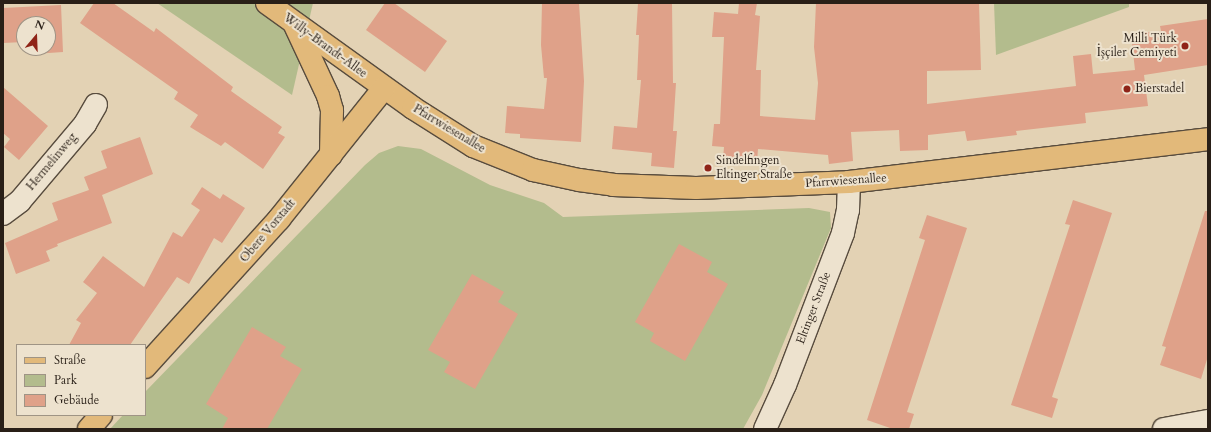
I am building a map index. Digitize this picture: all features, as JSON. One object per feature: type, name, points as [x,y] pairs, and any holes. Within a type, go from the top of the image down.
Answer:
[{"type":"main road","name":"Willy-Brandt-Allee","points":[[267,3],[384,88]]},
{"type":"main road","points":[[293,22],[328,96],[332,110],[331,155]]},
{"type":"main road","name":"Obere Vorstadt","points":[[146,366],[238,265],[331,155],[384,88]]},
{"type":"main road","name":"Pfarrwiesenallee","points":[[384,88],[474,146],[555,176],[613,185],[696,188],[849,182],[1208,139]]},
{"type":"main road","points":[[89,429],[100,416]]},
{"type":"street","name":"Hermelinweg","points":[[3,214],[20,201],[85,124],[96,105]]},
{"type":"street","name":"Eltinger Straße","points":[[764,429],[785,385],[843,233],[848,210],[849,182]]},
{"type":"street","points":[[1164,429],[1208,421]]},
{"type":"green space","points":[[157,3],[313,3],[292,95]]},
{"type":"green space","points":[[994,3],[1129,3],[1129,7],[996,55]]},
{"type":"green space","points":[[398,146],[421,149],[490,185],[544,203],[563,217],[809,208],[830,212],[831,228],[762,395],[743,429],[110,429],[122,416],[146,416],[146,391],[365,165],[379,153]]},
{"type":"building","points":[[94,3],[113,3],[154,32],[156,28],[233,87],[231,91],[282,127],[278,133],[285,137],[263,169],[225,142],[221,146],[190,127],[198,115],[174,99],[178,92],[80,23]]},
{"type":"building","points":[[385,3],[394,3],[447,41],[425,72],[366,30]]},
{"type":"building","points":[[542,3],[579,3],[584,81],[581,142],[520,138],[520,134],[505,133],[507,106],[544,109],[547,78],[544,78],[541,45]]},
{"type":"building","points":[[638,3],[672,3],[673,83],[676,83],[673,131],[677,131],[674,168],[651,166],[652,153],[612,149],[614,126],[637,128],[641,80],[637,80],[639,35],[636,35]]},
{"type":"building","points":[[739,3],[757,3],[755,15],[760,16],[756,70],[761,70],[760,116],[815,120],[818,83],[814,47],[816,3],[979,3],[981,70],[927,71],[927,104],[1076,86],[1073,56],[1091,54],[1093,74],[1135,70],[1131,34],[1161,31],[1160,26],[1208,19],[1208,65],[1144,75],[1148,106],[1085,113],[1086,123],[1016,131],[1017,135],[967,141],[965,131],[928,135],[928,150],[900,151],[899,130],[851,132],[853,161],[829,164],[828,155],[758,149],[757,162],[723,159],[724,147],[712,146],[714,124],[720,124],[724,37],[712,37],[714,12],[738,14]]},
{"type":"building","points":[[61,5],[63,52],[56,52],[56,16],[16,16],[16,42],[3,43],[3,8]]},
{"type":"building","points":[[3,87],[48,126],[19,160],[4,147],[10,139],[3,133]]},
{"type":"building","points":[[140,137],[153,174],[102,195],[112,223],[57,244],[58,246],[46,251],[50,261],[16,274],[5,243],[58,220],[52,203],[89,190],[84,177],[107,168],[101,151]]},
{"type":"building","points":[[202,187],[220,199],[223,194],[245,208],[222,243],[214,238],[189,284],[177,277],[131,344],[70,344],[81,323],[76,320],[97,293],[83,282],[103,256],[144,287],[173,232],[182,237],[200,210],[191,204]]},
{"type":"building","points":[[1073,200],[1112,213],[1052,397],[1058,399],[1052,418],[1011,405],[1070,225],[1065,224]]},
{"type":"building","points":[[1205,211],[1208,211],[1208,356],[1201,379],[1160,365],[1166,347],[1162,346]]},
{"type":"building","points":[[927,215],[967,228],[907,412],[914,414],[909,429],[893,429],[867,420],[925,240],[919,238]]},
{"type":"building","points":[[679,244],[712,262],[707,272],[728,284],[685,361],[650,341],[654,333],[635,322]]},
{"type":"building","points":[[472,274],[504,292],[498,302],[518,314],[475,389],[444,372],[450,362],[428,350]]},
{"type":"building","points":[[252,327],[286,347],[280,356],[302,369],[267,429],[222,429],[228,418],[206,404]]},
{"type":"place","name":"Milli Türk İşçiler Cemiyeti","points":[[1185,46]]},
{"type":"place","name":"Bierstadel","points":[[1127,89]]},
{"type":"place","name":"Sindelfingen Eltinger Straße","points":[[708,168]]}]
